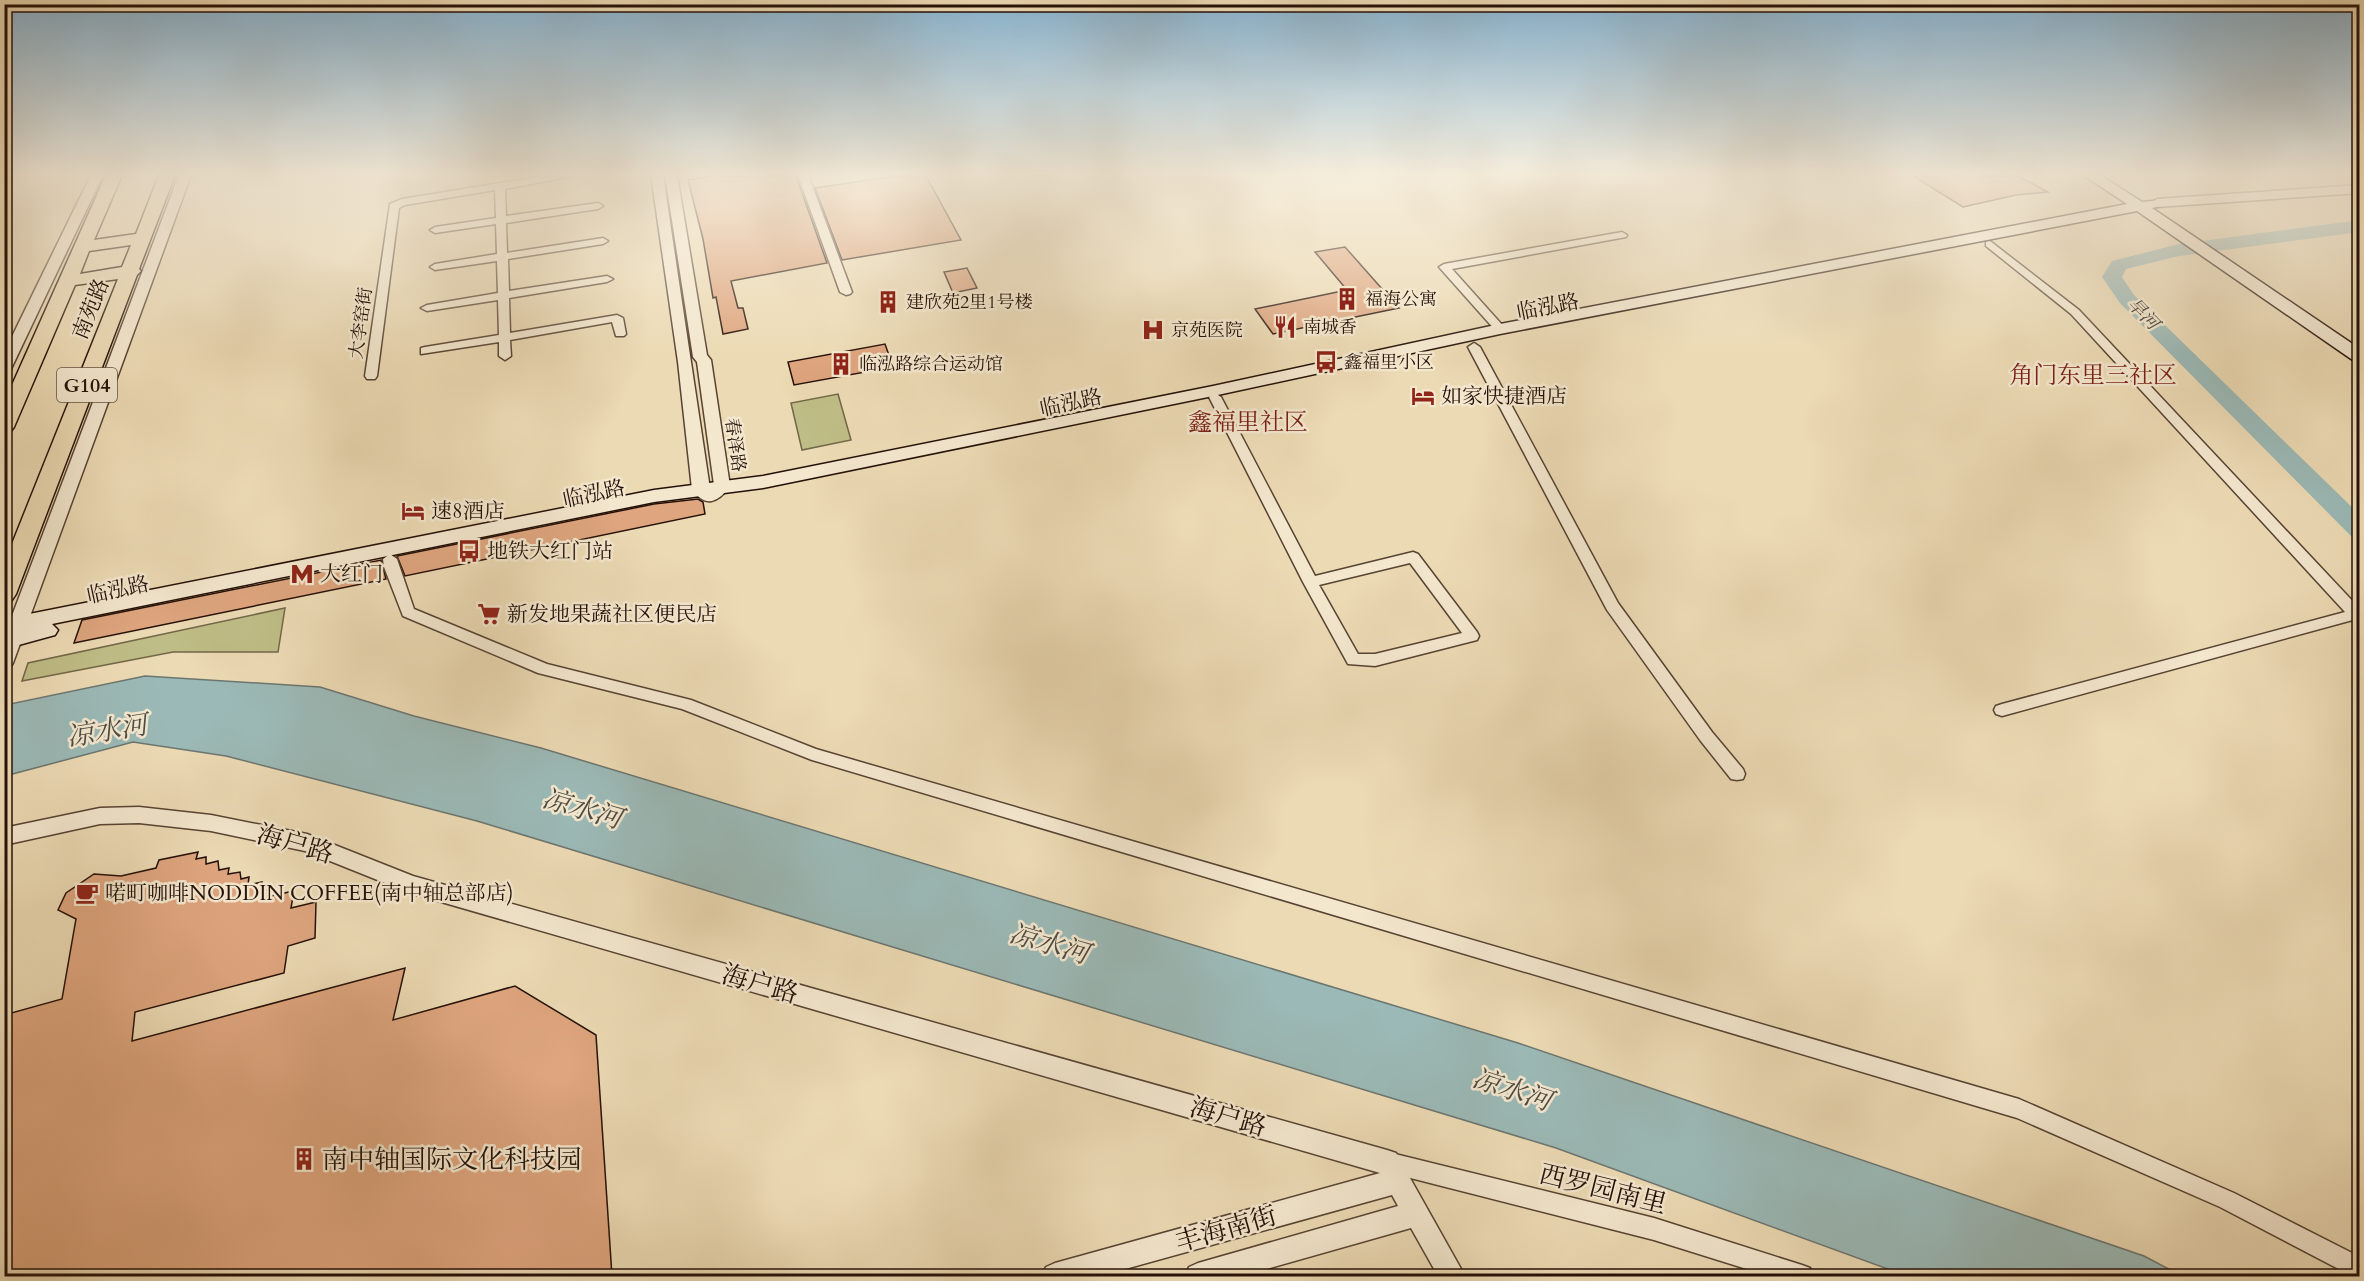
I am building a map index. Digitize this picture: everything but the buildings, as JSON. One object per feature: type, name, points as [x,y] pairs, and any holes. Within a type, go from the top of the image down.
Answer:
[{"type":"highway","name":"南苑路","points":[[4,427],[69,281],[87,235]]},
{"type":"highway","name":"南苑路","points":[[4,594],[132,271],[143,235]]},
{"type":"highway","points":[[81,247],[142,238]]},
{"type":"highway","points":[[69,281],[132,271]]},
{"type":"main road","name":"临泓路","points":[[11,633],[631,500],[711,491],[763,482],[1213,392],[1500,328],[1999,235]]},
{"type":"main road","name":"临泓路","points":[[11,633],[29,634],[679,501],[711,491],[760,494],[1215,396],[1474,347],[2029,235]]},
{"type":"main road","points":[[2180,235],[2360,357]]},
{"type":"main road","points":[[2204,235],[2360,339]]},
{"type":"street","points":[[4,369],[69,235]]},
{"type":"street","points":[[4,663],[11,633],[163,235]]},
{"type":"street","name":"大李窑街","points":[[371,376],[390,235]]},
{"type":"street","points":[[501,235],[505,356]]},
{"type":"street","name":"春泽路","points":[[666,235],[685,362],[711,491]]},
{"type":"street","name":"春泽路","points":[[680,235],[700,357],[704,360],[711,491]]},
{"type":"street","points":[[825,235],[846,292]]},
{"type":"street","points":[[1500,328],[1444,267],[1622,235]]},
{"type":"street","points":[[435,267],[603,241]]},
{"type":"street","points":[[1990,244],[2075,312],[2356,614],[2002,710]]},
{"type":"street","points":[[427,308],[606,279]]},
{"type":"street","points":[[425,351],[618,318],[620,334]]},
{"type":"street","points":[[1474,347],[1612,606],[1706,736],[1737,774]]},
{"type":"street","points":[[1215,396],[1280,527],[1310,582],[1353,660],[1376,660],[1472,636],[1413,557],[1310,582]]},
{"type":"street","points":[[390,559],[408,612],[543,669],[685,704],[812,754],[1638,995],[2019,1109],[2227,1200],[2360,1269]]},
{"type":"street","name":"海户路","points":[[4,837],[100,816],[139,815],[211,823],[307,843],[410,884],[1392,1171]]},
{"type":"street","points":[[1392,1171],[1452,1276]]},
{"type":"street","name":"丰海南街","points":[[1055,1276],[1392,1171]]},
{"type":"street","name":"西罗园南里","points":[[1392,1171],[1654,1228],[1803,1276]]},
{"type":"street","name":"丰海南街","points":[[1198,1276],[1416,1214]]},
{"type":"shaded area","points":[[838,394],[851,440],[802,450],[791,403]]},
{"type":"shaded area","points":[[285,608],[278,652],[173,652],[22,681],[28,663]]},
{"type":"water","name":"凉水河","points":[[145,676],[320,687],[414,716],[541,748],[1518,1043],[2144,1256],[2182,1276],[1907,1276],[1556,1148],[477,821],[226,756],[133,742],[5,776],[5,705]]},
{"type":"waterway","name":"旱河","points":[[2294,235],[2179,250],[2119,265],[2112,277],[2127,299],[2360,530]]},
{"type":"place","name":"福海公寓","points":[[1347,299]]},
{"type":"place","name":"建欣苑2里1号楼","points":[[888,302]]},
{"type":"place","name":"南城香","points":[[1285,327]]},
{"type":"place","name":"京苑医院","points":[[1153,330]]},
{"type":"place","name":"鑫福里小区","points":[[1326,362]]},
{"type":"place","name":"临泓路综合运动馆","points":[[841,364]]},
{"type":"place","name":"如家快捷酒店","points":[[1423,396]]},
{"type":"place","name":"速8酒店","points":[[413,511]]},
{"type":"place","name":"地铁大红门站","points":[[469,551]]},
{"type":"place","name":"大红门","points":[[302,574]]},
{"type":"place","name":"新发地果蔬社区便民店","points":[[489,614]]},
{"type":"place","name":"喏町咖啡NODDIN COFFEE(南中轴总部店)","points":[[87,893]]},
{"type":"place","name":"南中轴国际文化科技园","points":[[304,1159]]},
{"type":"district","name":"角门东里三社区","points":[[2093,375]]},
{"type":"district","name":"鑫福里社区","points":[[1248,422]]}]
